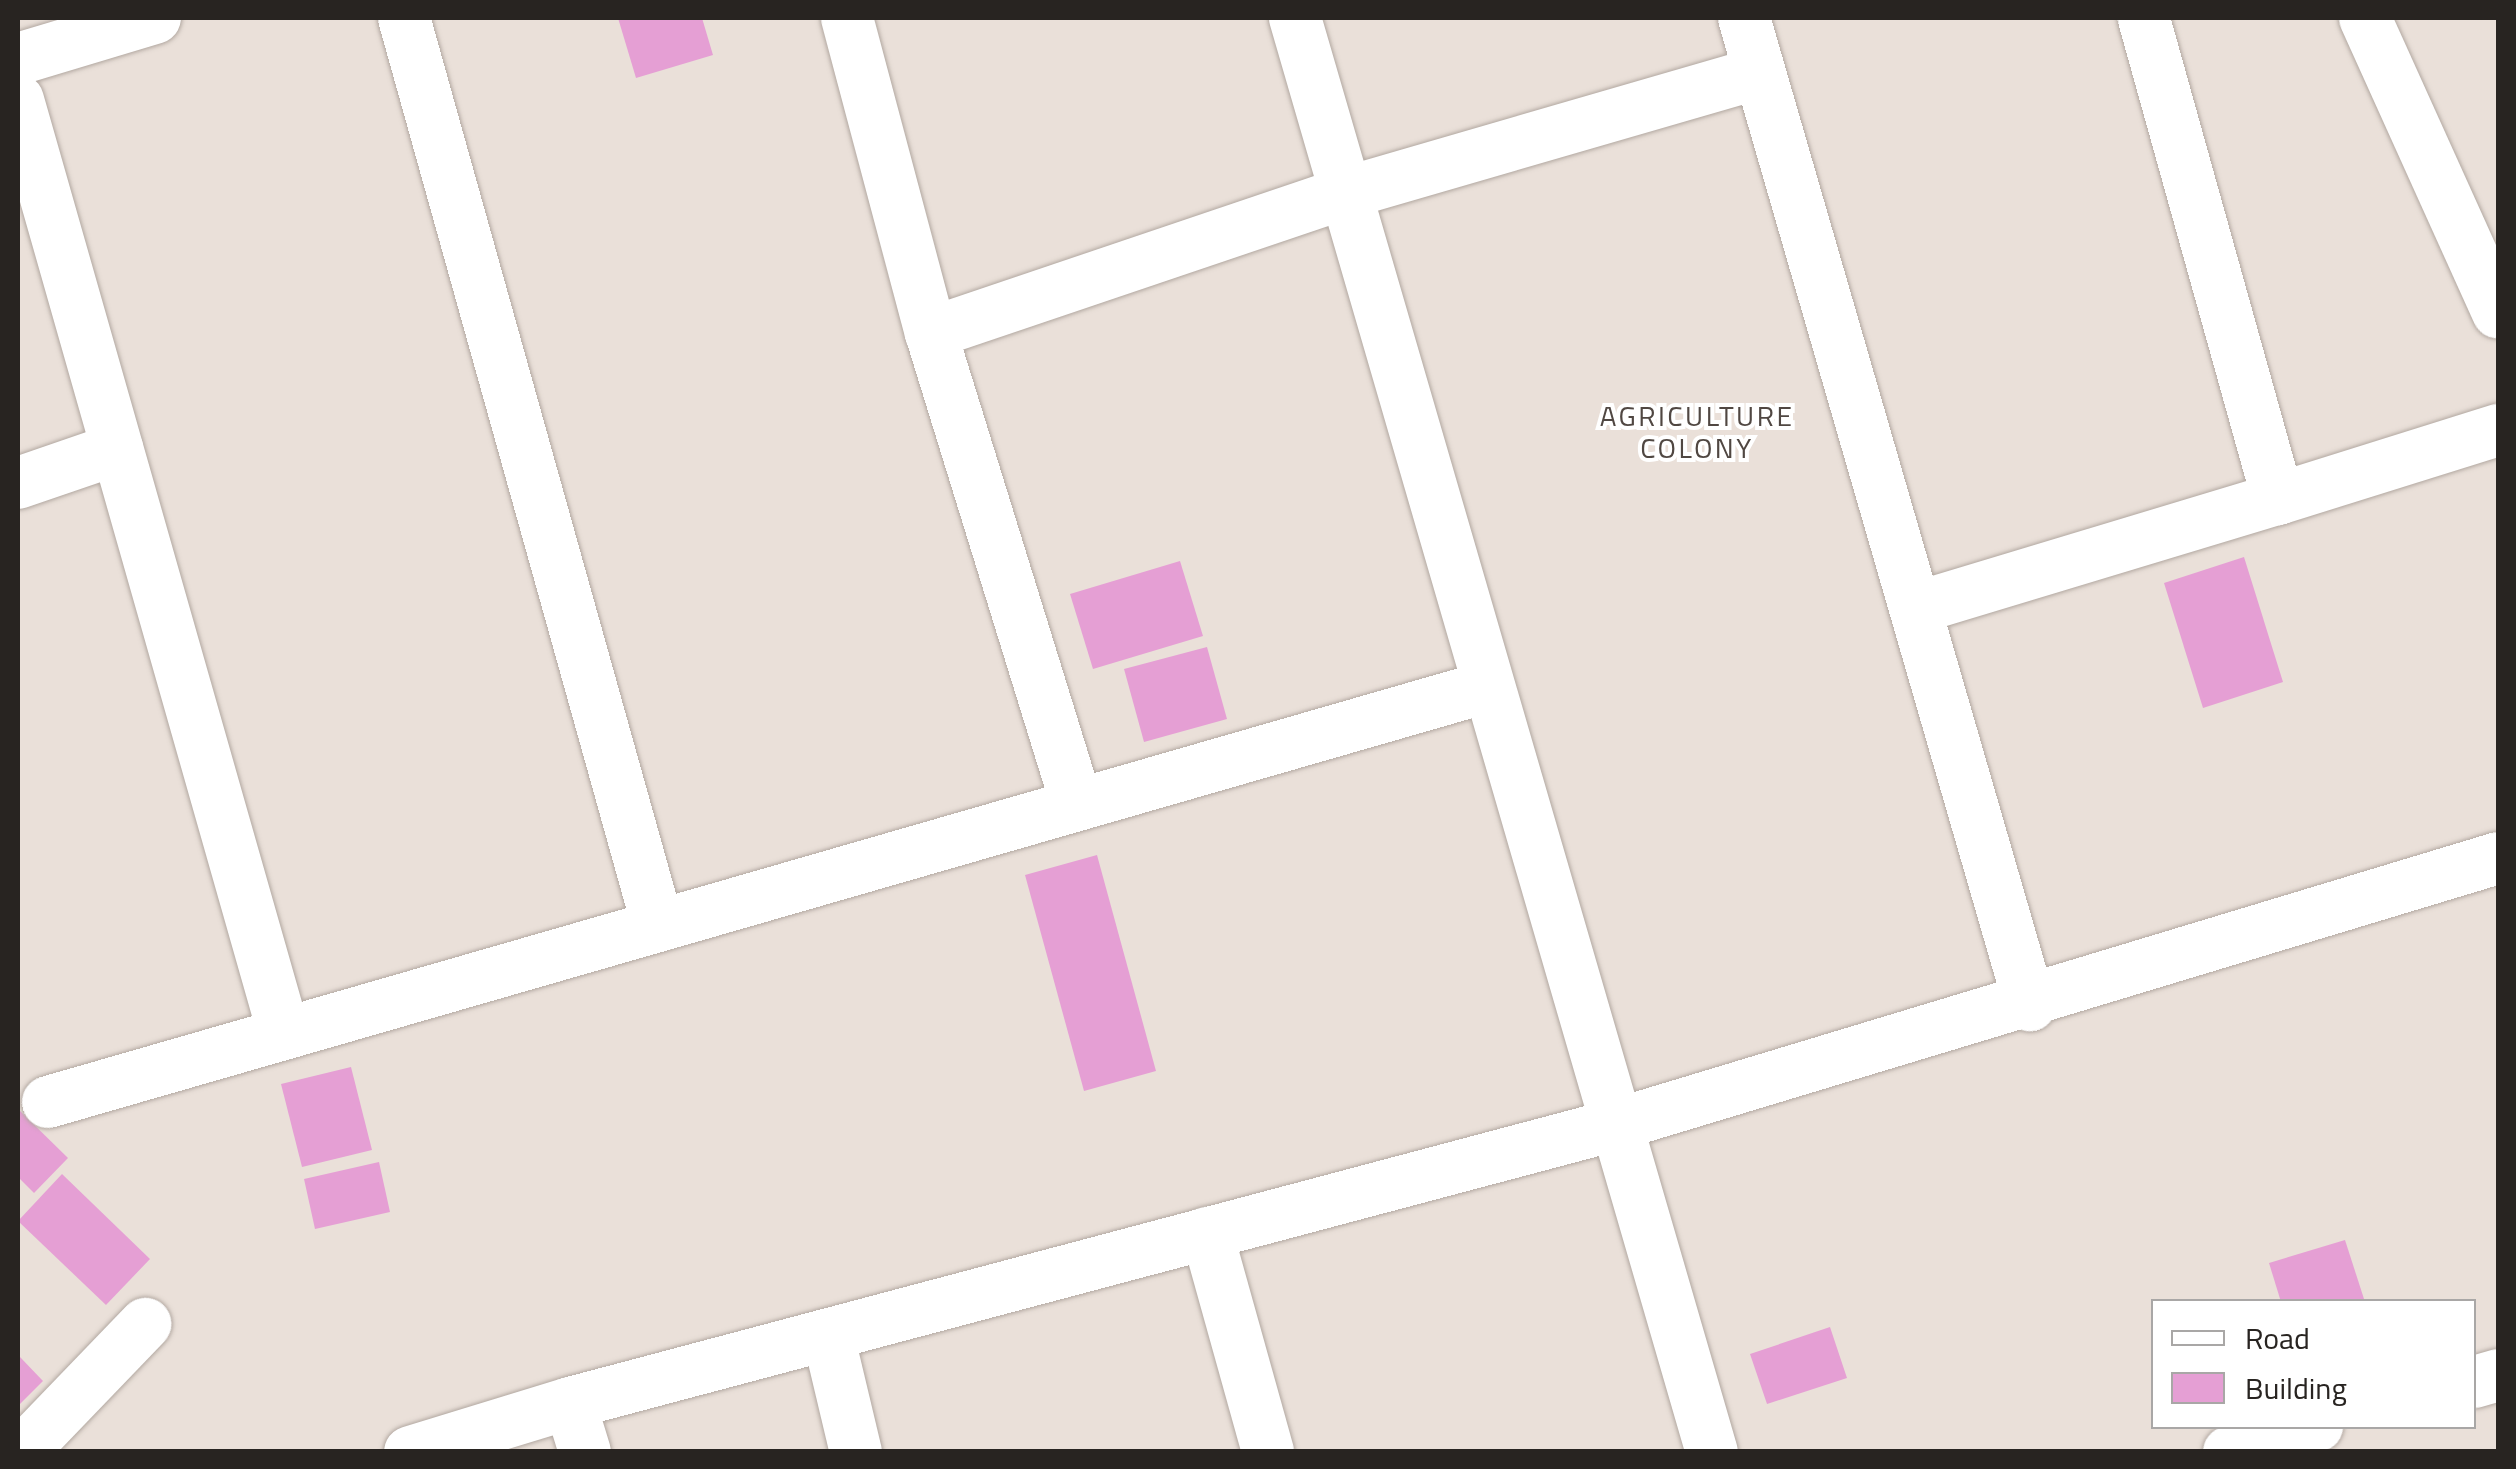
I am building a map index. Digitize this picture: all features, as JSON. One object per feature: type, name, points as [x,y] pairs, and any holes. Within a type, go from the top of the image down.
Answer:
[{"type":"street","points":[[18,58],[156,18]]},
{"type":"street","points":[[404,18],[658,926]]},
{"type":"street","points":[[847,18],[931,332],[1077,805]]},
{"type":"street","points":[[1295,18],[1342,194],[1712,1452]]},
{"type":"street","points":[[1744,18],[2030,1005]]},
{"type":"street","points":[[2144,18],[2278,499]]},
{"type":"street","points":[[2365,18],[2498,312]]},
{"type":"street","points":[[931,332],[1342,194],[1759,73]]},
{"type":"street","points":[[18,100],[284,1034]]},
{"type":"street","points":[[1916,608],[2498,430]]},
{"type":"street","points":[[18,484],[118,450]]},
{"type":"street","points":[[48,1102],[1487,686]]},
{"type":"street","points":[[410,1452],[578,1427],[829,1339],[1615,1125],[2030,1005],[2498,858]]},
{"type":"street","points":[[1207,1233],[1268,1452]]},
{"type":"street","points":[[22,1452],[146,1324]]},
{"type":"street","points":[[829,1339],[856,1452]]},
{"type":"street","points":[[2230,1452],[2307,1429]]},
{"type":"building","points":[[618,18],[702,18],[713,55],[636,78]]},
{"type":"building","points":[[2244,557],[2283,682],[2203,708],[2164,583]]},
{"type":"building","points":[[1180,561],[1203,636],[1093,669],[1070,594]]},
{"type":"building","points":[[1207,647],[1227,719],[1144,742],[1124,669]]},
{"type":"building","points":[[1097,855],[1156,1071],[1084,1091],[1025,875]]},
{"type":"building","points":[[351,1067],[372,1150],[302,1167],[281,1084]]},
{"type":"building","points":[[18,1109],[68,1158],[34,1193],[18,1177]]},
{"type":"building","points":[[379,1162],[390,1212],[315,1229],[304,1179]]},
{"type":"building","points":[[62,1174],[150,1259],[106,1305],[18,1221]]},
{"type":"building","points":[[2345,1240],[2364,1299],[2280,1299],[2269,1263]]},
{"type":"building","points":[[1830,1327],[1847,1378],[1767,1404],[1750,1354]]},
{"type":"building","points":[[20,1357],[43,1381],[18,1406],[18,1360]]},
{"type":"district","name":"AGRICULTURE COLONY","points":[[1697,432]]}]
